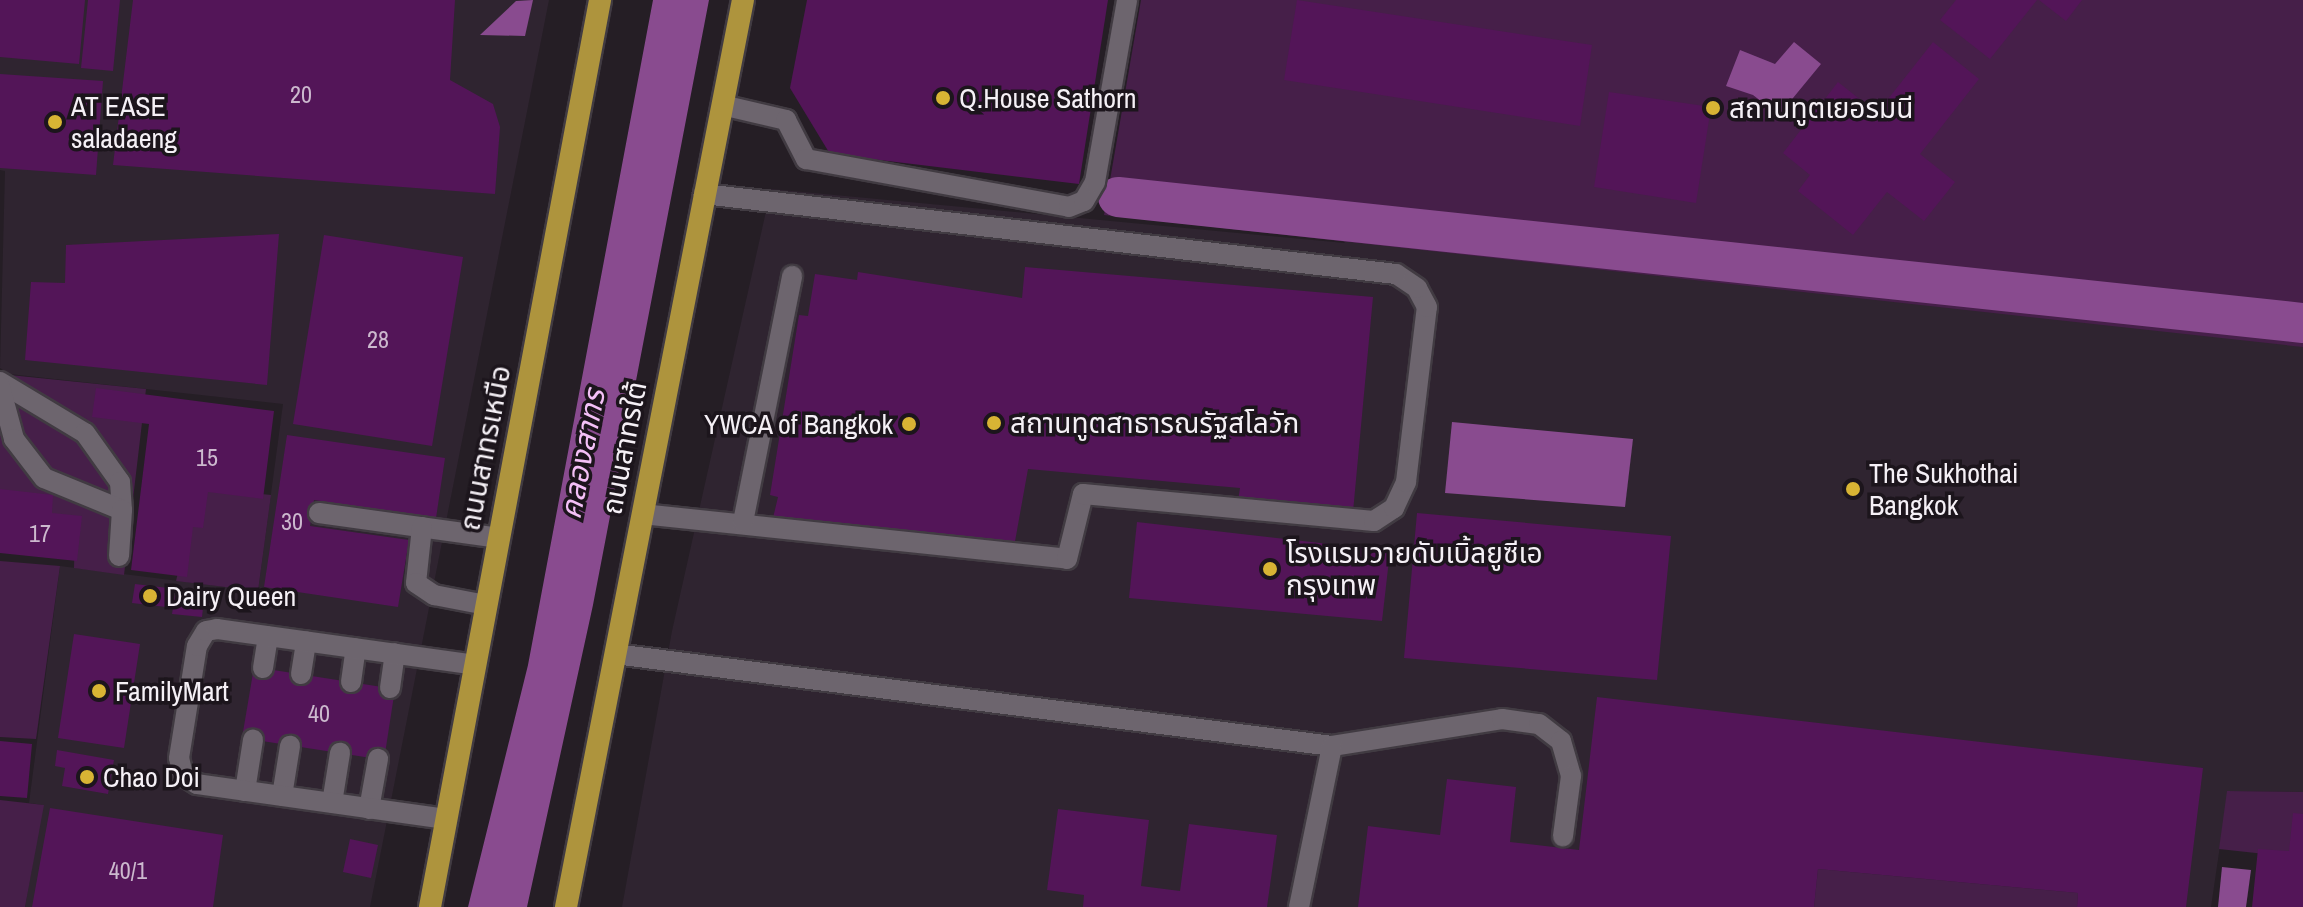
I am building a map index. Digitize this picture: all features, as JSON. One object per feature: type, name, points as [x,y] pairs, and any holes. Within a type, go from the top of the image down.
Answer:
[{"type":"main road","name":"ถนนสาทรเหนือ","points":[[430,907],[600,0]]},
{"type":"main road","name":"ถนนสาทรใต้","points":[[566,907],[743,0]]},
{"type":"lane","points":[[722,105],[786,120],[806,159],[1069,207],[1084,201],[1095,182],[1127,0]]},
{"type":"lane","points":[[642,514],[743,522],[1067,559],[1083,494],[1374,521],[1394,508],[1406,482],[1427,307],[1417,288],[1396,274],[704,194]]},
{"type":"lane","points":[[743,522],[792,276]]},
{"type":"lane","points":[[0,385],[14,439],[44,478],[122,510]]},
{"type":"lane","points":[[0,385],[85,433],[120,482],[119,556]]},
{"type":"lane","points":[[319,513],[499,538]]},
{"type":"lane","points":[[422,527],[416,583],[434,595],[486,605]]},
{"type":"lane","points":[[446,819],[197,784],[183,775],[179,758],[199,639],[217,629],[475,665]]},
{"type":"lane","points":[[263,668],[268,636]]},
{"type":"lane","points":[[301,674],[306,641]]},
{"type":"lane","points":[[351,682],[356,648]]},
{"type":"lane","points":[[390,688],[395,653]]},
{"type":"lane","points":[[615,654],[1332,746],[1502,719],[1539,724],[1561,741],[1571,776],[1563,836]]},
{"type":"lane","points":[[245,791],[253,740]]},
{"type":"lane","points":[[282,796],[290,746]]},
{"type":"lane","points":[[1299,907],[1332,746]]},
{"type":"lane","points":[[332,803],[340,753]]},
{"type":"lane","points":[[369,809],[378,759]]},
{"type":"shaded area","points":[[0,0],[549,0],[370,907],[25,907],[43,805],[29,803],[60,566],[258,591],[283,404],[9,374],[0,368],[5,171],[0,170]]},
{"type":"shaded area","points":[[1141,0],[2303,0],[2303,792],[2228,791],[2211,907],[622,907],[672,631],[771,189],[1345,243]]},
{"type":"shaded area","name":"สถานทูตเยอรมนี","points":[[1141,0],[2303,0],[2303,347],[1104,215]]},
{"type":"shaded area","points":[[0,374],[146,389],[124,575],[74,568],[75,523],[0,493]]},
{"type":"shaded area","points":[[198,487],[271,495],[258,591],[176,581]]},
{"type":"shaded area","points":[[0,561],[60,566],[36,739],[0,737]]},
{"type":"shaded area","points":[[2227,791],[2303,792],[2303,858],[2219,849]]},
{"type":"shaded area","points":[[0,800],[44,805],[25,907],[0,907]]},
{"type":"shaded area","points":[[1818,869],[2078,893],[2077,907],[1814,907]]},
{"type":"water","points":[[533,0],[525,36],[480,35],[516,1]]},
{"type":"water","name":"คลองสาทร","points":[[653,0],[709,0],[593,605],[527,907],[468,907],[528,665]]},
{"type":"water","points":[[1794,42],[1821,64],[1779,115],[1753,95],[1726,86],[1740,50],[1775,64]]},
{"type":"water","points":[[1452,422],[1633,439],[1625,507],[1445,493]]},
{"type":"water","points":[[2222,867],[2251,870],[2246,907],[2218,907]]},
{"type":"building","points":[[0,0],[85,0],[79,64],[0,57]]},
{"type":"building","points":[[88,0],[120,0],[113,71],[81,68]]},
{"type":"building","points":[[133,0],[455,0],[450,80],[493,104],[500,127],[495,194],[113,165]]},
{"type":"building","name":"Q.House Sathorn","points":[[807,0],[1108,0],[1079,184],[830,154],[790,88]]},
{"type":"building","points":[[1297,0],[1592,45],[1580,126],[1284,80]]},
{"type":"building","points":[[1956,0],[2037,0],[1990,59],[1940,20]]},
{"type":"building","points":[[2039,0],[2082,0],[2066,21]]},
{"type":"building","points":[[1933,42],[1979,79],[1920,154],[1955,182],[1924,221],[1887,192],[1853,235],[1798,191],[1810,175],[1783,153],[1838,82],[1877,113]]},
{"type":"building","name":"AT EASE saladaeng","points":[[0,74],[103,81],[96,175],[0,168]]},
{"type":"building","points":[[1609,92],[1711,107],[1696,203],[1594,187]]},
{"type":"building","points":[[279,234],[267,385],[25,360],[31,282],[65,283],[66,245]]},
{"type":"building","points":[[324,235],[463,257],[432,446],[293,424]]},
{"type":"building","points":[[1025,267],[1373,297],[1353,512],[1238,501],[1240,488],[1028,469],[1014,547],[773,518],[778,497],[770,495],[799,315],[808,316],[815,274],[857,280],[858,272],[1022,298]]},
{"type":"building","points":[[96,388],[274,411],[263,499],[208,492],[203,528],[193,527],[187,577],[131,570],[149,424],[92,417]]},
{"type":"building","points":[[287,435],[445,458],[436,518],[314,500],[310,526],[409,540],[398,607],[264,587]]},
{"type":"building","points":[[0,489],[53,495],[52,513],[82,516],[77,561],[0,553]]},
{"type":"building","points":[[1417,513],[1671,536],[1657,680],[1404,658]]},
{"type":"building","points":[[1137,522],[1390,551],[1382,621],[1129,598]]},
{"type":"building","name":"Dairy Queen","points":[[135,584],[168,588],[166,607],[132,603]]},
{"type":"building","points":[[175,595],[204,599],[202,617],[172,614]]},
{"type":"building","name":"FamilyMart","points":[[74,634],[140,644],[124,748],[58,738]]},
{"type":"building","points":[[254,667],[395,689],[384,760],[242,738]]},
{"type":"building","points":[[1597,697],[2203,768],[2186,907],[2077,907],[2078,893],[1818,869],[1814,907],[1358,907],[1368,826],[1440,835],[1447,779],[1516,787],[1510,842],[1579,850]]},
{"type":"building","points":[[0,741],[32,744],[27,798],[0,796]]},
{"type":"building","name":"Chao Doi","points":[[57,750],[114,760],[108,794],[62,786],[65,768],[55,766]]},
{"type":"building","points":[[50,808],[223,835],[213,907],[32,907]]},
{"type":"building","points":[[1058,809],[1149,820],[1141,886],[1180,891],[1189,824],[1277,835],[1267,907],[1083,907],[1084,895],[1047,890]]},
{"type":"building","points":[[2293,813],[2303,814],[2303,907],[2252,907],[2258,849],[2289,851]]},
{"type":"building","points":[[350,839],[378,845],[371,878],[343,872]]},
{"type":"waterway","points":[[1118,197],[2303,323]]},
{"type":"place","name":"Q.House Sathorn","points":[[943,98]]},
{"type":"place","name":"สถานทูตเยอรมนี","points":[[1713,108]]},
{"type":"place","name":"AT EASE saladaeng","points":[[55,122]]},
{"type":"place","name":"สถานทูตสาธารณรัฐสโลวัก","points":[[994,423]]},
{"type":"place","name":"YWCA of Bangkok","points":[[909,424]]},
{"type":"place","name":"The Sukhothai Bangkok","points":[[1853,489]]},
{"type":"place","name":"โรงแรมวายดับเบิ้ลยูซีเอ กรุงเทพ","points":[[1270,569]]},
{"type":"place","name":"Dairy Queen","points":[[150,596]]},
{"type":"place","name":"FamilyMart","points":[[99,691]]},
{"type":"place","name":"Chao Doi","points":[[87,777]]}]
